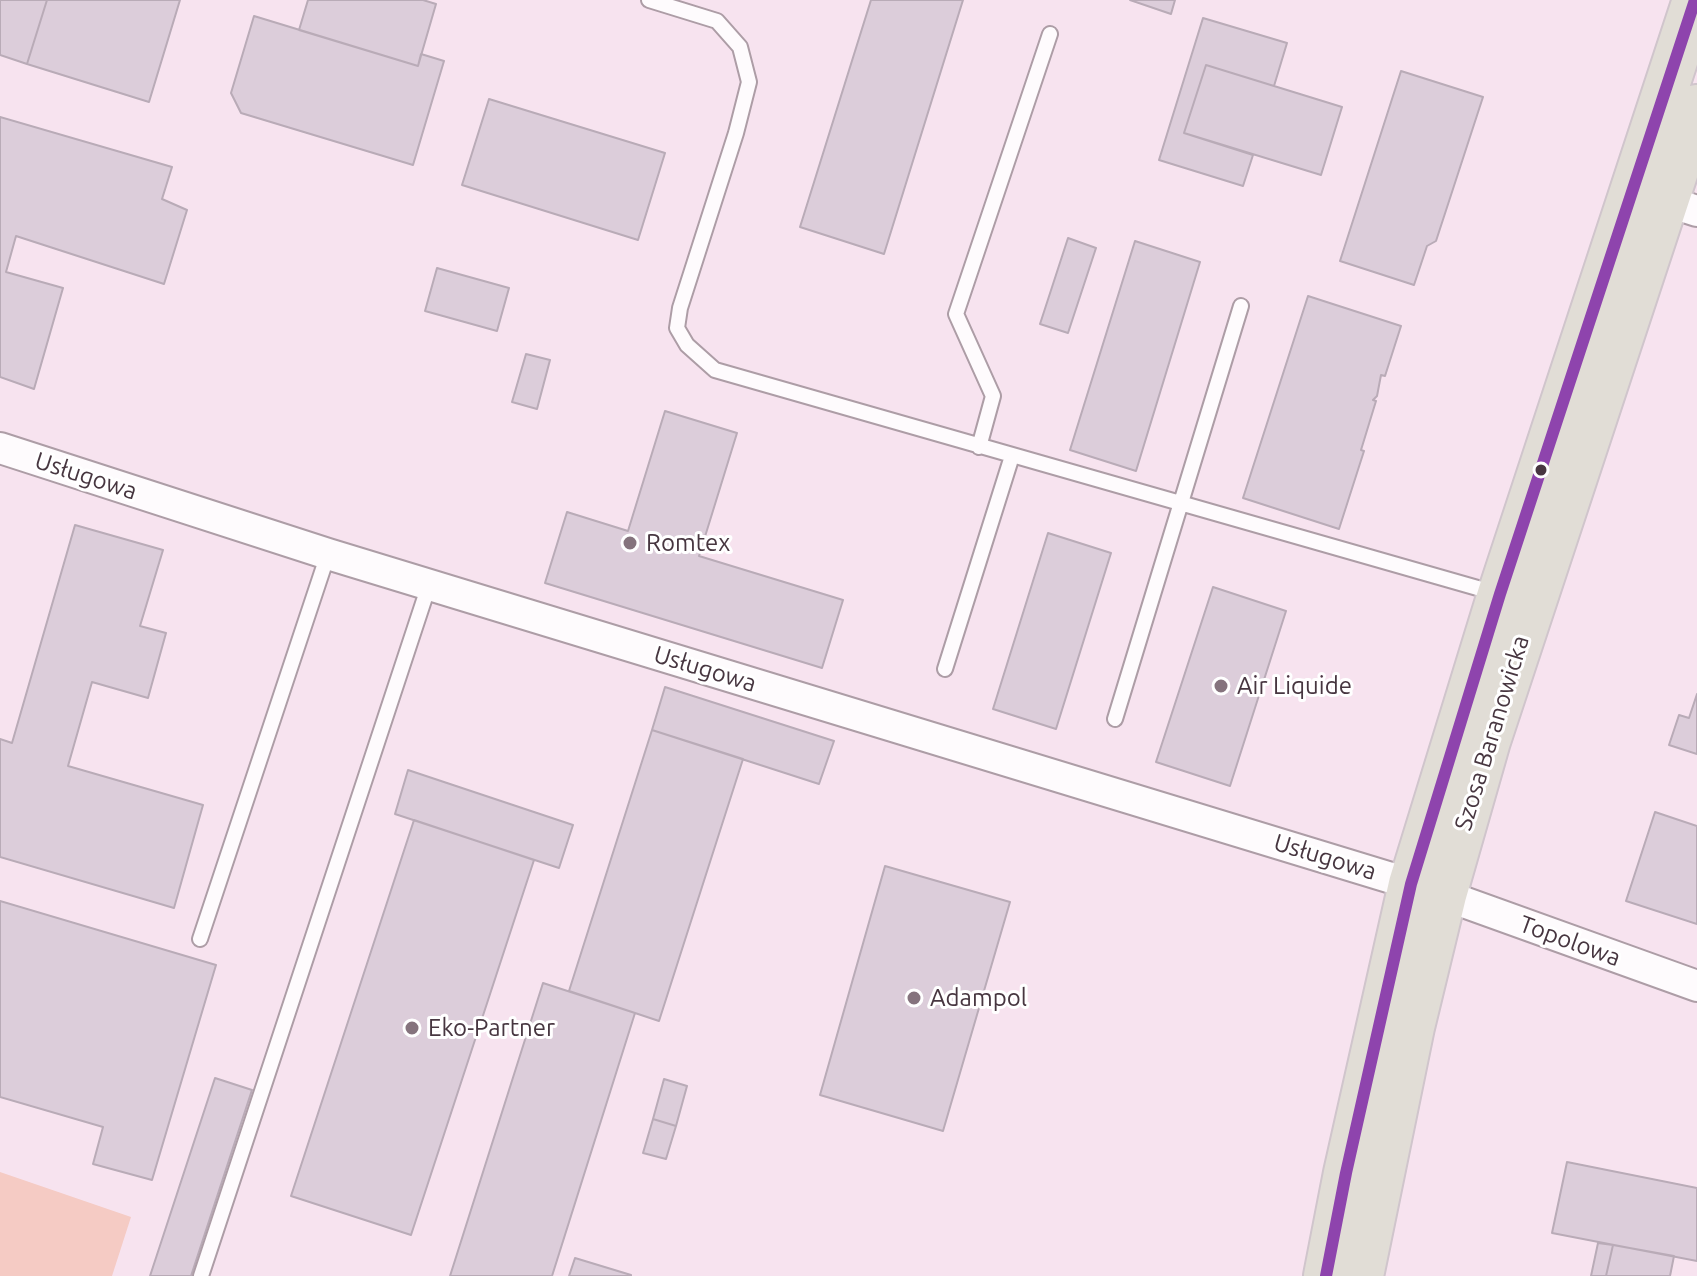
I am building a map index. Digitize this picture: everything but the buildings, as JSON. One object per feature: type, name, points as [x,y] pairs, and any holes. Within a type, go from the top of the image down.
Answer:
[{"type":"main road","points":[[1664,205],[1649,193],[1680,97],[1679,49],[1695,0]]},
{"type":"main road","name":"Szosa Baranowicka","points":[[1427,889],[1488,741],[1516,600],[1604,331],[1664,205],[1697,107]]},
{"type":"main road","name":"Szosa Baranowicka","points":[[1326,1276],[1346,1173],[1427,889],[1472,684],[1516,600]]},
{"type":"main road","points":[[1361,1276],[1371,1224],[1371,1149],[1427,889]]},
{"type":"street","name":"Usługowa","points":[[0,448],[328,554],[1427,889]]},
{"type":"street","name":"Topolowa","points":[[1427,889],[1697,986]]},
{"type":"lane","points":[[649,0],[717,21],[740,47],[749,82],[736,133],[680,308],[677,328],[687,345],[715,370],[1516,600]]},
{"type":"lane","points":[[979,447],[993,396],[956,314],[1050,34]]},
{"type":"lane","points":[[1115,719],[1241,306]]},
{"type":"lane","points":[[945,669],[1012,456]]},
{"type":"lane","points":[[200,939],[328,554]]},
{"type":"lane","points":[[201,1276],[429,585]]},
{"type":"shaded area","points":[[0,1172],[131,1217],[112,1276],[0,1276]]},
{"type":"transit line","points":[[1326,1276],[1411,884],[1500,594],[1695,0]]},
{"type":"place","name":"Romtex","points":[[630,543]]},
{"type":"place","name":"Air Liquide","points":[[1221,686]]},
{"type":"place","name":"Adampol","points":[[914,998]]},
{"type":"place","name":"Eko-Partner","points":[[412,1028]]}]
